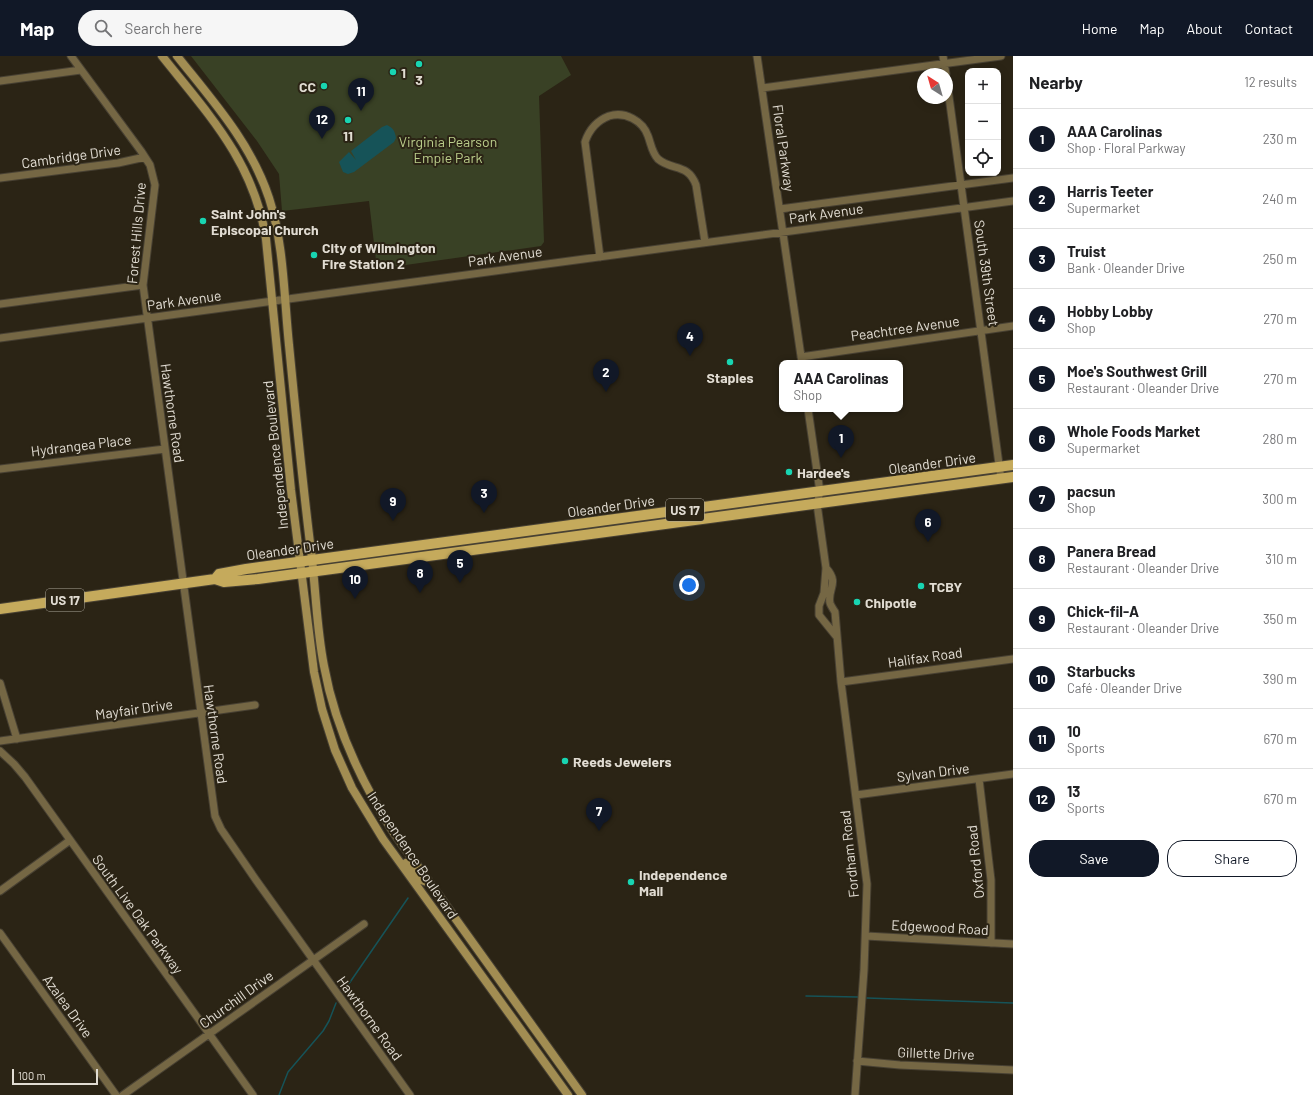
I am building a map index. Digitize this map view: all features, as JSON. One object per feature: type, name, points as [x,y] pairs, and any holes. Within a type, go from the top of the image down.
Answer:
[{"type":"main road","name":"Independence Boulevard","points":[[162,56],[226,137],[252,184],[264,222],[291,490],[314,672],[322,709],[335,750],[352,788],[383,839],[568,1095]]},
{"type":"main road","name":"Independence Boulevard","points":[[177,56],[238,135],[258,171],[269,199],[274,222],[284,300],[302,490],[325,672],[333,705],[347,744],[375,804],[582,1095]]},
{"type":"main road","name":"Oleander Drive","points":[[215,579],[219,574],[301,562],[1013,466]]},
{"type":"main road","name":"Oleander Drive","points":[[0,609],[215,579],[224,582],[313,572],[1013,477]]},
{"type":"main road","points":[[383,839],[420,880],[430,883]]},
{"type":"street","name":"Forest Hills Drive","points":[[71,56],[145,157],[153,172],[154,185],[143,285],[146,318]]},
{"type":"street","name":"Floral Parkway","points":[[757,56],[802,360]]},
{"type":"street","points":[[943,56],[945,68]]},
{"type":"street","points":[[762,88],[1001,56]]},
{"type":"street","points":[[0,81],[82,70]]},
{"type":"street","name":"South 39th Street","points":[[950,104],[1002,479]]},
{"type":"street","points":[[600,257],[585,142],[589,132],[596,123],[614,115],[627,116],[637,121],[647,132],[657,157],[666,163],[684,169],[692,177],[696,185],[705,242]]},
{"type":"street","name":"Cambridge Drive","points":[[0,178],[118,163],[145,157]]},
{"type":"street","name":"Park Avenue","points":[[780,209],[1013,178]]},
{"type":"street","name":"Park Avenue","points":[[0,338],[1013,201]]},
{"type":"street","name":"Park Avenue","points":[[0,304],[143,285]]},
{"type":"street","name":"Hawthorne Road","points":[[146,318],[213,809],[219,824],[313,960],[410,1095]]},
{"type":"street","name":"Peachtree Avenue","points":[[802,360],[1013,326]]},
{"type":"street","points":[[808,412],[820,492]]},
{"type":"street","name":"Hydrangea Place","points":[[0,469],[165,449]]},
{"type":"street","name":"Fordham Road","points":[[820,492],[817,504],[826,568],[824,593],[819,606],[820,614],[836,636]]},
{"type":"street","name":"Fordham Road","points":[[826,568],[831,574],[833,581],[830,602],[835,612],[841,682],[866,869],[866,936],[855,1095]]},
{"type":"street","name":"Halifax Road","points":[[841,682],[1013,658]]},
{"type":"street","points":[[0,684],[17,739],[0,742]]},
{"type":"street","name":"Mayfair Drive","points":[[17,739],[255,705]]},
{"type":"street","name":"South Live Oak Parkway","points":[[0,751],[25,777],[69,841],[253,1095]]},
{"type":"street","name":"Sylvan Drive","points":[[856,794],[1013,774]]},
{"type":"street","name":"Oxford Road","points":[[979,779],[991,880],[991,943]]},
{"type":"street","points":[[0,891],[69,841]]},
{"type":"street","name":"Churchill Drive","points":[[123,1095],[364,924]]},
{"type":"street","name":"Azalea Drive","points":[[0,933],[116,1095]]},
{"type":"street","name":"Edgewood Road","points":[[866,936],[1013,944]]},
{"type":"street","name":"Gillette Drive","points":[[857,1061],[900,1065],[1013,1070]]},
{"type":"green space","name":"Virginia Pearson Empie Park","points":[[191,56],[561,56],[571,75],[539,96],[544,242],[541,246],[377,269],[369,201],[282,211],[279,174],[257,141]]},
{"type":"water","points":[[387,125],[394,132],[396,138],[394,142],[354,172],[348,174],[343,172],[339,162],[349,152],[356,160],[351,151],[382,127]]},
{"type":"waterway","points":[[346,992],[346,988],[408,898]]},
{"type":"waterway","points":[[806,996],[858,997]]},
{"type":"waterway","points":[[867,998],[1013,1003]]},
{"type":"waterway","points":[[279,1095],[288,1072],[323,1031],[329,1021],[336,1003]]},
{"type":"place","name":"3","points":[[419,64]]},
{"type":"place","name":"1","points":[[393,72]]},
{"type":"place","name":"CC","points":[[324,86]]},
{"type":"place","name":"10","points":[[361,111]]},
{"type":"place","name":"11","points":[[348,120]]},
{"type":"place","name":"13","points":[[322,139]]},
{"type":"place","name":"Saint John's Episcopal Church","points":[[203,221]]},
{"type":"place","name":"City of Wilmington Fire Station 2","points":[[314,255]]},
{"type":"place","name":"Hobby Lobby","points":[[690,356]]},
{"type":"place","name":"Staples","points":[[730,362]]},
{"type":"place","name":"Harris Teeter","points":[[606,392]]},
{"type":"place","name":"AAA Carolinas","points":[[841,458]]},
{"type":"place","name":"Hardee's","points":[[789,472]]},
{"type":"place","name":"Truist","points":[[484,513]]},
{"type":"place","name":"Chick-fil-A","points":[[393,521]]},
{"type":"place","name":"Whole Foods Market","points":[[928,542]]},
{"type":"place","name":"Moe's Southwest Grill","points":[[460,583]]},
{"type":"place","name":"TCBY","points":[[921,586]]},
{"type":"place","name":"Panera Bread","points":[[420,593]]},
{"type":"place","name":"Starbucks","points":[[355,599]]},
{"type":"place","name":"Chipotle","points":[[857,602]]},
{"type":"place","name":"Reeds Jewelers","points":[[565,761]]},
{"type":"place","name":"pacsun","points":[[599,831]]},
{"type":"place","name":"Independence Mall","points":[[631,882]]}]
